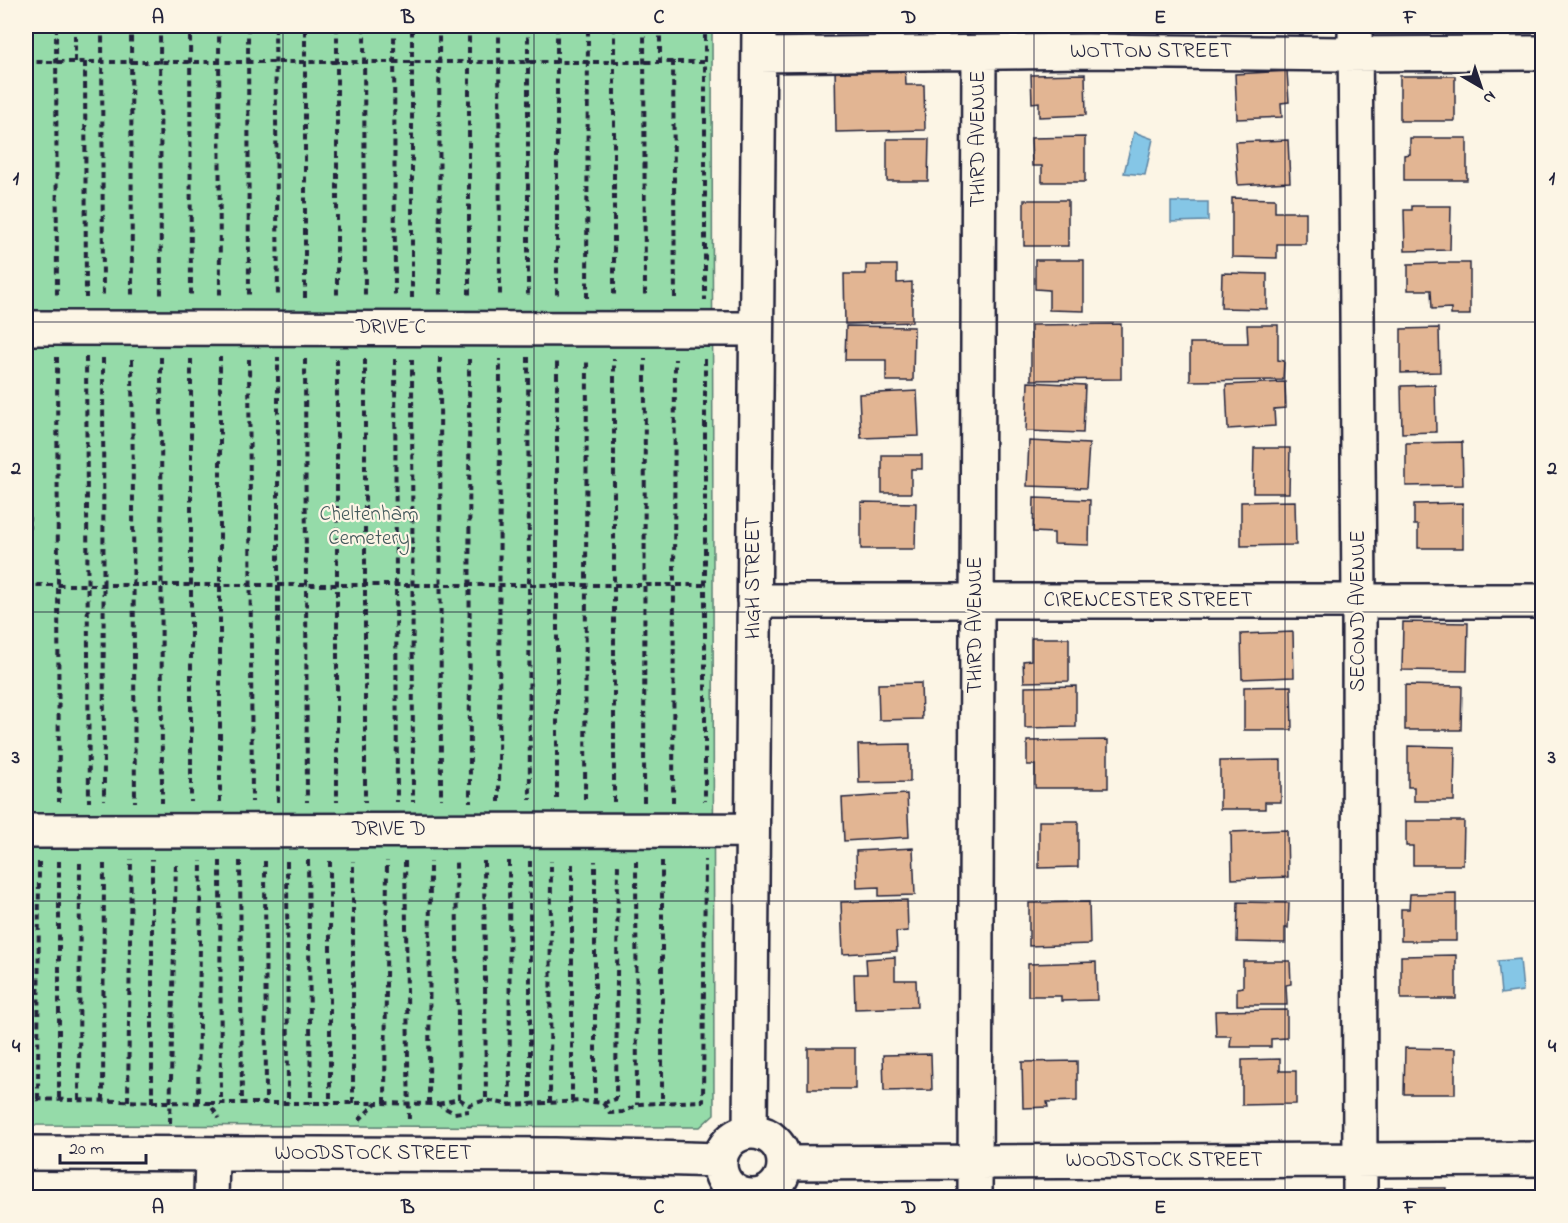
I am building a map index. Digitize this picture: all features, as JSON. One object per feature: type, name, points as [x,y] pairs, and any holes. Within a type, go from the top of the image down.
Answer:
[{"type":"street","name":"WOTTON STREET","points":[[759,40],[979,53],[1087,38],[1355,40],[1542,53]]},
{"type":"street","name":"HIGH STREET","points":[[750,1131],[759,40]]},
{"type":"street","name":"SECOND AVENUE","points":[[1355,40],[1360,1197]]},
{"type":"street","name":"THIRD AVENUE","points":[[975,1197],[979,53]]},
{"type":"street","points":[[349,328],[756,329]]},
{"type":"street","name":"CIRENCESTER STREET","points":[[754,601],[1542,601]]},
{"type":"street","points":[[353,830],[752,830]]},
{"type":"street","points":[[750,1131],[764,1133],[774,1140],[782,1152],[785,1163],[782,1176],[774,1188],[751,1197],[740,1194],[729,1186],[721,1174],[719,1160],[729,1141],[739,1134],[750,1131]]},
{"type":"street","name":"WOODSTOCK STREET","points":[[26,1153],[555,1155],[719,1160]]},
{"type":"street","points":[[211,1197],[212,1154]]},
{"type":"street","name":"WOODSTOCK STREET","points":[[785,1163],[1360,1162],[1542,1159]]},
{"type":"path","points":[[27,62],[28,26]]},
{"type":"path","points":[[56,26],[56,62],[349,328],[646,585]]},
{"type":"path","points":[[75,26],[75,62]]},
{"type":"path","points":[[102,26],[102,62],[587,585]]},
{"type":"path","points":[[131,26],[131,62],[557,585]]},
{"type":"path","points":[[160,26],[161,62],[529,585]]},
{"type":"path","points":[[190,26],[190,62],[499,585]]},
{"type":"path","points":[[219,26],[219,62],[349,328],[469,585]]},
{"type":"path","points":[[248,26],[248,62],[349,328],[440,585],[353,830],[266,1103]]},
{"type":"path","points":[[275,26],[275,62],[349,328],[412,585],[288,1103]]},
{"type":"path","points":[[305,26],[305,62],[349,328],[396,585],[353,830],[311,1103]]},
{"type":"path","points":[[330,1102],[353,830],[365,585],[349,328],[337,26]]},
{"type":"path","points":[[364,26],[337,585],[353,830],[385,1103]]},
{"type":"path","points":[[394,26],[394,62],[306,585],[409,1103],[409,1154]]},
{"type":"path","points":[[412,26],[412,62],[349,328],[278,585],[353,830],[429,1104]]},
{"type":"path","points":[[58,585],[353,830],[616,1099],[595,1104],[572,1101],[510,1105],[486,1100],[469,1106],[459,1099],[353,830],[250,585],[349,328],[439,62],[439,26]]},
{"type":"path","points":[[221,585],[349,328],[469,62],[469,26]]},
{"type":"path","points":[[191,585],[349,328],[499,62],[499,26]]},
{"type":"path","points":[[134,585],[349,328],[528,61],[528,26]]},
{"type":"path","points":[[161,585],[349,328],[557,61],[557,26]]},
{"type":"path","points":[[104,585],[349,328],[588,61],[588,26]]},
{"type":"path","points":[[88,585],[349,328],[614,61],[614,26]]},
{"type":"path","points":[[58,585],[645,62],[644,26]]},
{"type":"path","points":[[660,26],[660,61]]},
{"type":"path","points":[[705,26],[705,63]]},
{"type":"path","points":[[27,62],[673,61],[705,63]]},
{"type":"path","points":[[27,585],[349,328],[673,61]]},
{"type":"path","points":[[27,62],[349,328],[674,585]]},
{"type":"path","points":[[85,62],[349,328],[614,585]]},
{"type":"path","points":[[349,328],[705,63]]},
{"type":"path","points":[[349,328],[705,585]]},
{"type":"path","points":[[27,585],[705,585]]},
{"type":"path","points":[[27,585],[353,830],[550,1103]]},
{"type":"path","points":[[88,585],[353,830],[662,1103]]},
{"type":"path","points":[[104,585],[637,1105]]},
{"type":"path","points":[[134,585],[595,1104]]},
{"type":"path","points":[[161,585],[353,830],[572,1101]]},
{"type":"path","points":[[191,585],[530,1104]]},
{"type":"path","points":[[221,585],[353,830],[510,1105]]},
{"type":"path","points":[[221,1103],[469,585]]},
{"type":"path","points":[[198,1103],[353,830],[499,585]]},
{"type":"path","points":[[152,1102],[353,830],[529,585]]},
{"type":"path","points":[[128,1101],[557,585]]},
{"type":"path","points":[[103,1101],[353,830],[587,585]]},
{"type":"path","points":[[59,1100],[353,830],[614,585]]},
{"type":"path","points":[[38,1099],[353,830],[646,585]]},
{"type":"path","points":[[79,1100],[353,830],[674,585]]},
{"type":"path","points":[[603,1103],[610,1113],[623,1112],[637,1105],[703,1101],[705,585]]},
{"type":"path","points":[[353,830],[486,1100]]},
{"type":"path","points":[[171,1154],[170,1102],[353,830]]},
{"type":"path","points":[[352,1102],[353,830]]},
{"type":"path","points":[[242,1103],[353,830]]},
{"type":"path","points":[[26,1099],[198,1103],[438,1104],[459,1099]]},
{"type":"path","points":[[209,1103],[219,1118]]},
{"type":"path","points":[[359,1120],[376,1103]]},
{"type":"path","points":[[438,1104],[454,1113],[469,1111]]},
{"type":"green space","name":"Cheltenham Cemetery","points":[[26,26],[712,26],[714,1114],[700,1127],[26,1125]]},
{"type":"water","points":[[1134,132],[1153,139],[1145,175],[1124,173]]},
{"type":"water","points":[[1171,202],[1208,202],[1208,221],[1171,222]]},
{"type":"water","points":[[1520,959],[1523,991],[1501,994],[1498,961]]},
{"type":"building","points":[[905,63],[906,85],[924,85],[925,130],[836,132],[835,64]]},
{"type":"building","points":[[1287,71],[1289,102],[1281,103],[1282,117],[1237,119],[1235,74]]},
{"type":"building","points":[[1085,74],[1086,115],[1039,117],[1039,102],[1032,103],[1031,75]]},
{"type":"building","points":[[1400,76],[1455,76],[1455,121],[1400,121]]},
{"type":"building","points":[[1085,137],[1085,182],[1042,182],[1042,166],[1032,166],[1031,138]]},
{"type":"building","points":[[1410,138],[1467,138],[1467,180],[1404,180],[1404,155],[1410,154]]},
{"type":"building","points":[[887,139],[929,139],[928,181],[887,181]]},
{"type":"building","points":[[1288,140],[1290,182],[1238,185],[1235,142]]},
{"type":"building","points":[[1232,198],[1275,199],[1275,212],[1306,212],[1306,244],[1277,244],[1277,258],[1232,257]]},
{"type":"building","points":[[1024,200],[1068,200],[1068,246],[1024,246]]},
{"type":"building","points":[[1412,206],[1451,206],[1450,250],[1405,251],[1404,210],[1412,210]]},
{"type":"building","points":[[1035,260],[1084,260],[1084,311],[1049,310],[1049,290],[1035,289]]},
{"type":"building","points":[[1470,263],[1470,315],[1451,315],[1451,308],[1432,309],[1431,290],[1408,290],[1408,264]]},
{"type":"building","points":[[866,265],[897,265],[897,283],[912,282],[912,322],[845,324],[844,274],[866,274]]},
{"type":"building","points":[[1222,273],[1267,274],[1267,309],[1221,308]]},
{"type":"building","points":[[1121,324],[1121,379],[1031,380],[1031,325]]},
{"type":"building","points":[[1247,325],[1278,325],[1278,360],[1284,361],[1283,380],[1190,381],[1190,343],[1248,343]]},
{"type":"building","points":[[846,326],[914,327],[913,381],[886,381],[886,360],[845,360]]},
{"type":"building","points":[[1439,328],[1440,372],[1401,373],[1401,329]]},
{"type":"building","points":[[1028,382],[1085,385],[1083,433],[1026,431]]},
{"type":"building","points":[[1285,382],[1286,408],[1274,409],[1275,426],[1228,429],[1226,385]]},
{"type":"building","points":[[1435,385],[1436,432],[1402,433],[1401,386]]},
{"type":"building","points":[[917,391],[919,436],[861,438],[859,394]]},
{"type":"building","points":[[1029,441],[1089,444],[1086,488],[1027,486]]},
{"type":"building","points":[[1462,442],[1463,485],[1406,486],[1406,443]]},
{"type":"building","points":[[1254,448],[1290,448],[1289,493],[1253,493]]},
{"type":"building","points":[[882,455],[922,455],[922,469],[911,469],[911,493],[882,493]]},
{"type":"building","points":[[1034,498],[1090,500],[1089,545],[1054,544],[1054,533],[1033,532]]},
{"type":"building","points":[[1295,501],[1296,545],[1241,546],[1241,502]]},
{"type":"building","points":[[861,502],[916,503],[915,549],[861,549]]},
{"type":"building","points":[[1463,503],[1463,548],[1418,548],[1418,525],[1414,525],[1414,504]]},
{"type":"building","points":[[1403,622],[1468,623],[1467,671],[1402,670]]},
{"type":"building","points":[[1293,632],[1294,677],[1242,679],[1241,634]]},
{"type":"building","points":[[1031,638],[1069,638],[1069,681],[1024,682],[1023,661],[1031,660]]},
{"type":"building","points":[[921,683],[922,719],[879,720],[878,684]]},
{"type":"building","points":[[1405,685],[1462,686],[1461,730],[1405,730]]},
{"type":"building","points":[[1076,686],[1076,727],[1025,728],[1025,687]]},
{"type":"building","points":[[1291,686],[1292,730],[1244,730],[1244,687]]},
{"type":"building","points":[[1108,740],[1108,788],[1035,788],[1035,765],[1027,765],[1027,741]]},
{"type":"building","points":[[910,744],[910,782],[859,783],[858,745]]},
{"type":"building","points":[[1408,746],[1455,747],[1454,801],[1414,801],[1414,787],[1408,787]]},
{"type":"building","points":[[1281,760],[1281,802],[1265,802],[1265,809],[1220,809],[1220,761]]},
{"type":"building","points":[[907,794],[909,837],[844,841],[842,798]]},
{"type":"building","points":[[1039,821],[1078,821],[1078,867],[1039,868]]},
{"type":"building","points":[[1406,821],[1464,821],[1463,865],[1413,865],[1413,846],[1406,846]]},
{"type":"building","points":[[1287,830],[1288,877],[1232,879],[1231,832]]},
{"type":"building","points":[[913,848],[915,895],[879,896],[879,887],[857,888],[856,851]]},
{"type":"building","points":[[1456,893],[1456,941],[1401,941],[1401,909],[1409,909],[1410,894]]},
{"type":"building","points":[[907,900],[908,931],[896,932],[897,951],[843,954],[841,902]]},
{"type":"building","points":[[1089,902],[1090,944],[1029,946],[1029,903]]},
{"type":"building","points":[[1238,902],[1289,903],[1285,943],[1237,942]]},
{"type":"building","points":[[1456,955],[1456,999],[1401,999],[1401,956]]},
{"type":"building","points":[[895,957],[895,980],[916,980],[917,1007],[855,1009],[854,974],[867,974],[866,959]]},
{"type":"building","points":[[1243,961],[1290,961],[1291,984],[1286,985],[1287,1005],[1237,1005],[1237,988],[1243,987]]},
{"type":"building","points":[[1096,962],[1097,1000],[1061,1001],[1061,996],[1028,996],[1028,964]]},
{"type":"building","points":[[1287,1010],[1287,1038],[1271,1039],[1271,1047],[1230,1047],[1231,1036],[1216,1036],[1215,1011]]},
{"type":"building","points":[[808,1048],[855,1048],[855,1089],[808,1089]]},
{"type":"building","points":[[1405,1048],[1455,1049],[1455,1094],[1404,1094]]},
{"type":"building","points":[[931,1054],[932,1090],[884,1091],[883,1055]]},
{"type":"building","points":[[1280,1059],[1280,1071],[1296,1071],[1296,1104],[1242,1105],[1242,1060]]},
{"type":"building","points":[[1077,1061],[1077,1101],[1047,1102],[1048,1107],[1023,1108],[1022,1062]]},
{"type":"building","points":[[1385,1188],[1446,1188],[1446,1198],[1384,1198]]},
{"type":"building","points":[[1249,1194],[1283,1194],[1283,1198],[1249,1198]]}]
